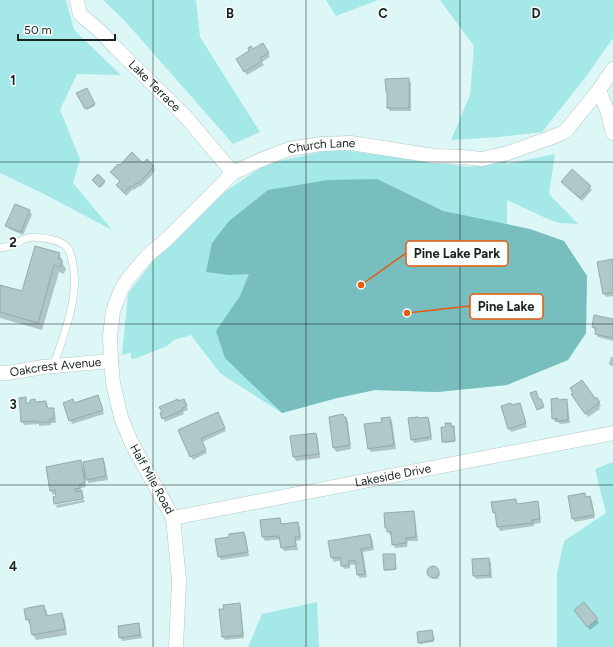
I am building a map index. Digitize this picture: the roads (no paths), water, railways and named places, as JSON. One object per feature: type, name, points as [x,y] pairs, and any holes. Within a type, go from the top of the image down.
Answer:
[{"type":"street","name":"Lake Terrace","points":[[77,0],[80,14],[101,32],[186,117],[233,173]]},
{"type":"street","name":"Church Lane","points":[[111,361],[110,336],[113,311],[121,290],[127,280],[147,256],[165,241],[233,173],[289,149],[321,144],[351,143],[434,156],[462,156],[482,159],[508,153],[565,132],[599,90],[613,69]]},
{"type":"street","points":[[599,90],[608,113],[613,133]]},
{"type":"street","name":"Oakcrest Avenue","points":[[0,373],[53,366],[111,361]]},
{"type":"street","name":"Half Mile Road","points":[[111,361],[113,383],[121,417],[131,442],[173,518],[179,580],[176,647]]},
{"type":"street","name":"Lakeside Drive","points":[[173,518],[613,433]]},
{"type":"lane","points":[[0,248],[11,246],[26,238],[34,238],[54,240],[65,245],[70,251],[74,266],[75,280],[73,294],[67,325],[53,366]]},
{"type":"place","name":"Pine Lake Park","points":[[361,285]]},
{"type":"place","name":"Pine Lake","points":[[407,313]]}]
